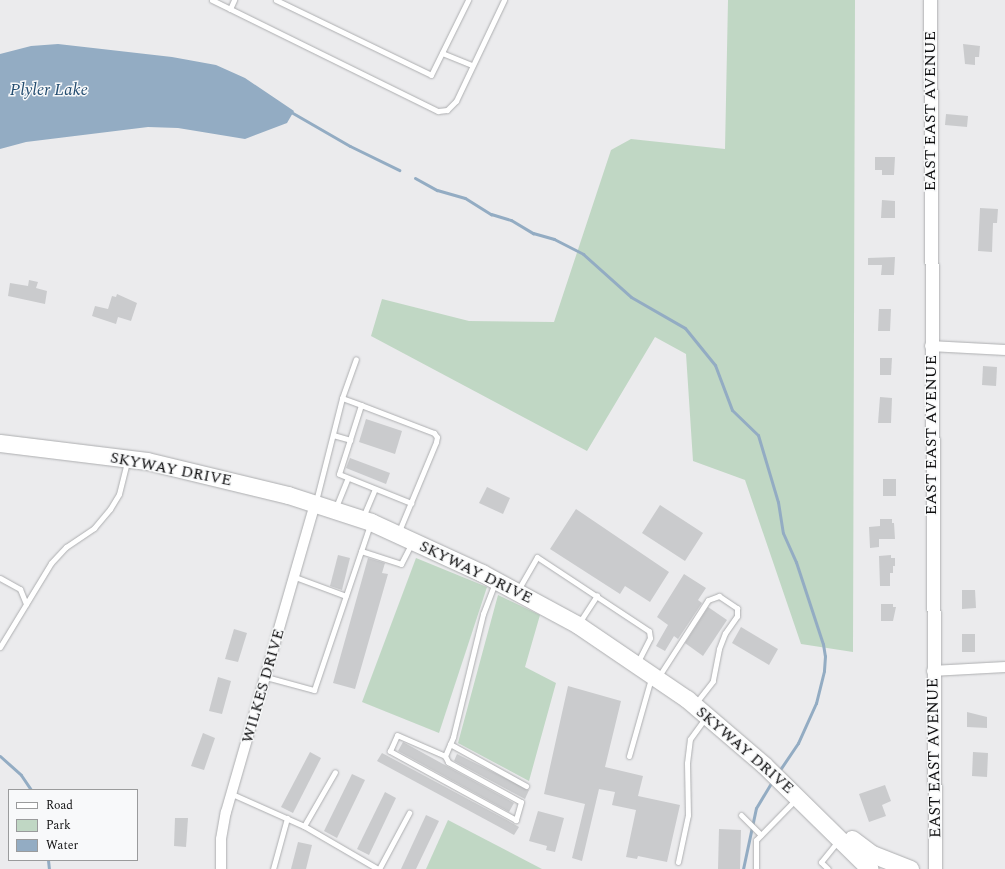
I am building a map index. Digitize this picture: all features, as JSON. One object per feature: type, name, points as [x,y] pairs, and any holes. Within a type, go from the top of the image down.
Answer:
[{"type":"highway","name":"SKYWAY DRIVE","points":[[0,444],[128,458],[209,475],[315,504],[366,521],[496,580],[578,625],[637,664],[694,705],[798,797],[839,840],[870,869]]},
{"type":"highway","points":[[798,797],[872,854],[910,869]]},
{"type":"street","name":"EAST EAST AVENUE","points":[[930,0],[930,346],[935,869]]},
{"type":"street","points":[[930,346],[1005,350]]},
{"type":"street","name":"WILKES DRIVE","points":[[221,869],[221,839],[232,794],[315,504]]},
{"type":"street","points":[[932,671],[1005,667]]},
{"type":"lane","points":[[212,0],[438,111],[447,110],[456,101],[504,0]]},
{"type":"lane","points":[[230,9],[234,0]]},
{"type":"lane","points":[[276,0],[431,75],[468,0]]},
{"type":"lane","points":[[442,53],[472,65]]},
{"type":"lane","points":[[315,504],[342,398],[356,359]]},
{"type":"lane","points":[[342,398],[434,433],[437,437],[411,503],[401,564],[361,550]]},
{"type":"lane","points":[[361,405],[339,472],[340,475],[411,503]]},
{"type":"lane","points":[[333,435],[350,440]]},
{"type":"lane","points":[[0,647],[51,563],[66,548],[94,528],[110,509],[119,494],[128,458]]},
{"type":"lane","points":[[335,510],[348,478]]},
{"type":"lane","points":[[266,677],[314,690],[361,550],[366,521],[375,489]]},
{"type":"lane","points":[[518,591],[537,557],[597,595],[649,631],[650,638],[637,664]]},
{"type":"lane","points":[[295,576],[346,596]]},
{"type":"lane","points":[[0,578],[20,588],[26,604]]},
{"type":"lane","points":[[445,756],[397,735],[390,751],[516,820],[521,802],[448,762],[445,756],[450,744],[483,614],[496,580]]},
{"type":"lane","points":[[578,625],[597,595]]},
{"type":"lane","points":[[629,756],[655,677],[708,600],[719,596],[737,608],[738,616],[725,633],[719,649],[713,681],[694,705]]},
{"type":"lane","points":[[678,862],[688,814],[687,763],[690,739],[707,716]]},
{"type":"lane","points":[[450,744],[526,786]]},
{"type":"lane","points":[[304,826],[335,772]]},
{"type":"lane","points":[[232,794],[304,826],[370,867],[379,869],[409,812]]},
{"type":"lane","points":[[756,869],[756,840],[798,797]]},
{"type":"lane","points":[[741,815],[761,835]]},
{"type":"lane","points":[[273,869],[287,818]]},
{"type":"lane","points":[[828,869],[820,862],[839,840]]},
{"type":"green space","points":[[728,0],[855,0],[853,652],[801,644],[745,480],[693,461],[686,354],[655,337],[587,451],[371,336],[382,299],[469,321],[554,322],[611,150],[631,139],[725,149]]},
{"type":"green space","points":[[416,558],[487,587],[439,733],[362,702]]},
{"type":"green space","points":[[498,595],[540,615],[525,667],[556,683],[529,781],[458,743]]},
{"type":"green space","points":[[448,820],[542,869],[426,869]]},
{"type":"water","name":"Plyler Lake","points":[[58,44],[172,57],[216,65],[245,78],[294,111],[287,123],[245,139],[178,128],[148,127],[26,142],[0,149],[0,54],[31,46]]},
{"type":"building","points":[[963,44],[980,46],[979,57],[975,57],[975,65],[965,64]]},
{"type":"building","points":[[946,114],[968,116],[967,127],[945,125]]},
{"type":"building","points":[[875,157],[895,157],[894,175],[882,175],[882,170],[875,170]]},
{"type":"building","points":[[882,200],[895,201],[895,218],[881,218]]},
{"type":"building","points":[[980,208],[998,209],[997,223],[993,223],[992,252],[978,251]]},
{"type":"building","points":[[895,257],[894,275],[881,275],[882,265],[868,265],[868,258]]},
{"type":"building","points":[[29,280],[38,282],[36,288],[47,291],[45,304],[8,296],[10,283],[28,286]]},
{"type":"building","points":[[117,294],[137,303],[131,321],[118,317],[116,324],[92,316],[95,306],[108,309],[112,296],[116,297]]},
{"type":"building","points":[[879,309],[891,309],[890,331],[878,331]]},
{"type":"building","points":[[880,358],[892,358],[891,375],[880,375]]},
{"type":"building","points":[[983,366],[997,367],[996,386],[982,385]]},
{"type":"building","points":[[880,397],[892,398],[891,423],[878,423]]},
{"type":"building","points":[[366,419],[402,431],[395,454],[359,442]]},
{"type":"building","points":[[350,458],[390,473],[386,484],[346,468]]},
{"type":"building","points":[[883,479],[896,479],[896,496],[883,496]]},
{"type":"building","points":[[487,487],[510,498],[503,514],[479,503]]},
{"type":"building","points":[[660,505],[703,533],[685,561],[642,533]]},
{"type":"building","points":[[576,509],[669,572],[650,602],[625,586],[620,594],[550,549]]},
{"type":"building","points":[[880,519],[892,519],[892,523],[894,523],[895,539],[879,539],[879,547],[870,548],[869,527],[880,526]]},
{"type":"building","points":[[338,555],[350,558],[342,590],[330,586]]},
{"type":"building","points":[[891,555],[891,558],[895,558],[895,566],[893,566],[893,573],[890,573],[890,586],[880,586],[879,556]]},
{"type":"building","points":[[368,558],[385,563],[382,573],[388,574],[355,689],[333,683]]},
{"type":"building","points":[[684,574],[706,588],[698,600],[702,603],[678,639],[674,636],[665,651],[656,646],[668,625],[657,617]]},
{"type":"building","points":[[962,590],[975,590],[976,608],[962,609]]},
{"type":"building","points":[[881,604],[893,604],[893,607],[896,607],[893,621],[881,621]]},
{"type":"building","points":[[708,607],[727,620],[703,656],[685,643]]},
{"type":"building","points":[[741,627],[778,649],[769,665],[732,643]]},
{"type":"building","points":[[234,629],[247,633],[238,662],[225,659]]},
{"type":"building","points":[[962,634],[975,634],[975,652],[962,652]]},
{"type":"building","points":[[218,677],[231,681],[222,714],[209,711]]},
{"type":"building","points":[[568,686],[621,701],[605,767],[643,776],[638,796],[680,805],[667,862],[638,856],[637,859],[626,857],[636,810],[612,805],[615,792],[599,789],[582,861],[572,858],[585,804],[544,794]]},
{"type":"building","points":[[967,712],[987,717],[987,728],[967,727]]},
{"type":"building","points":[[203,733],[215,738],[204,770],[191,766]]},
{"type":"building","points":[[403,742],[514,803],[509,812],[398,751]]},
{"type":"building","points":[[310,752],[321,758],[293,813],[281,807]]},
{"type":"building","points":[[973,752],[988,753],[987,777],[972,776]]},
{"type":"building","points":[[382,753],[519,827],[514,835],[377,761]]},
{"type":"building","points":[[457,754],[529,790],[525,799],[454,761]]},
{"type":"building","points":[[352,774],[365,780],[337,838],[324,831]]},
{"type":"building","points":[[885,785],[891,801],[882,805],[886,816],[869,822],[859,794]]},
{"type":"building","points":[[385,792],[396,798],[369,855],[357,849]]},
{"type":"building","points":[[538,811],[564,818],[555,852],[546,850],[547,846],[529,841]]},
{"type":"building","points":[[426,815],[439,821],[416,869],[401,869]]},
{"type":"building","points":[[175,818],[188,818],[186,847],[174,846]]},
{"type":"building","points":[[719,829],[741,830],[740,869],[718,869]]},
{"type":"building","points":[[298,842],[312,845],[306,869],[291,869]]},
{"type":"waterway","points":[[291,112],[350,146],[399,170]]},
{"type":"waterway","points":[[415,178],[437,190],[465,198],[491,214],[511,220],[533,233],[554,239],[583,254],[631,297],[685,328],[715,365],[732,410],[758,435],[778,502],[783,533],[796,562],[823,644],[825,656],[824,671],[816,703],[798,743],[779,771]]},
{"type":"waterway","points":[[0,756],[21,775],[30,789]]},
{"type":"waterway","points":[[743,869],[756,808],[772,781]]},
{"type":"waterway","points":[[48,861],[49,869]]}]
